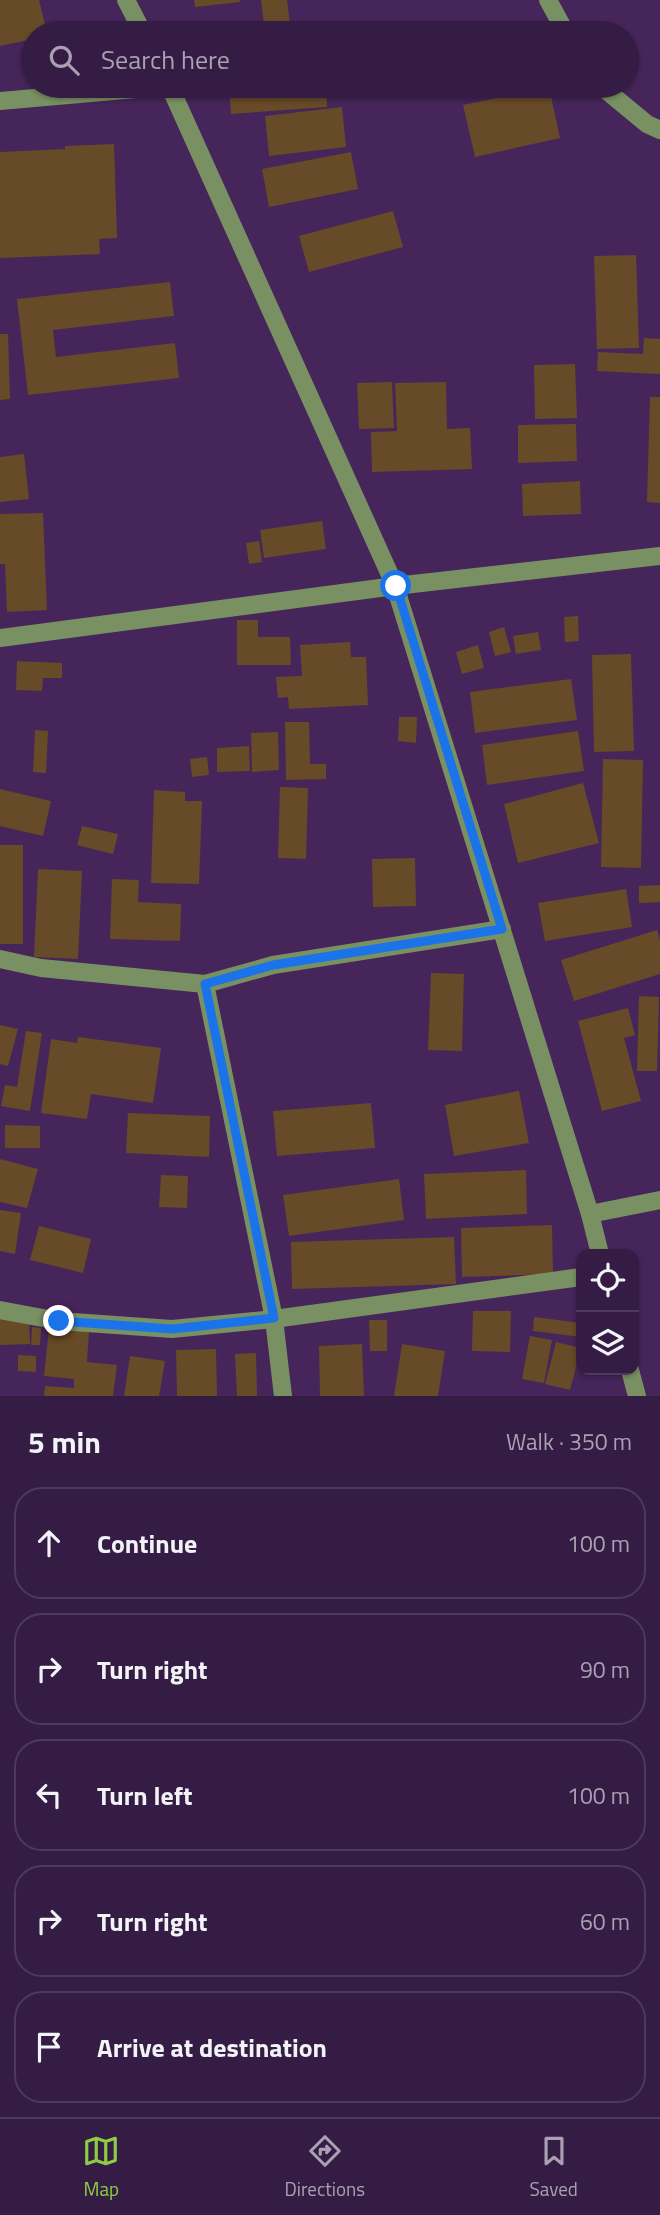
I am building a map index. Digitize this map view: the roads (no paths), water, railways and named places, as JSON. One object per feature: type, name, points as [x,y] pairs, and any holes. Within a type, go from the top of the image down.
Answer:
[{"type":"street","points":[[126,0],[137,21]]},
{"type":"street","points":[[548,0],[559,21]]},
{"type":"street","points":[[0,101],[34,98]]},
{"type":"street","points":[[175,98],[396,586],[599,1249]]},
{"type":"street","points":[[615,98],[646,124],[660,130]]},
{"type":"street","points":[[0,638],[396,586],[660,556]]},
{"type":"street","points":[[0,960],[41,968],[205,984],[273,965],[502,929]]},
{"type":"street","points":[[205,984],[274,1318],[283,1396]]},
{"type":"street","points":[[590,1214],[660,1200]]},
{"type":"street","points":[[0,1310],[59,1321],[172,1329],[576,1279]]},
{"type":"street","points":[[631,1375],[637,1396]]}]
